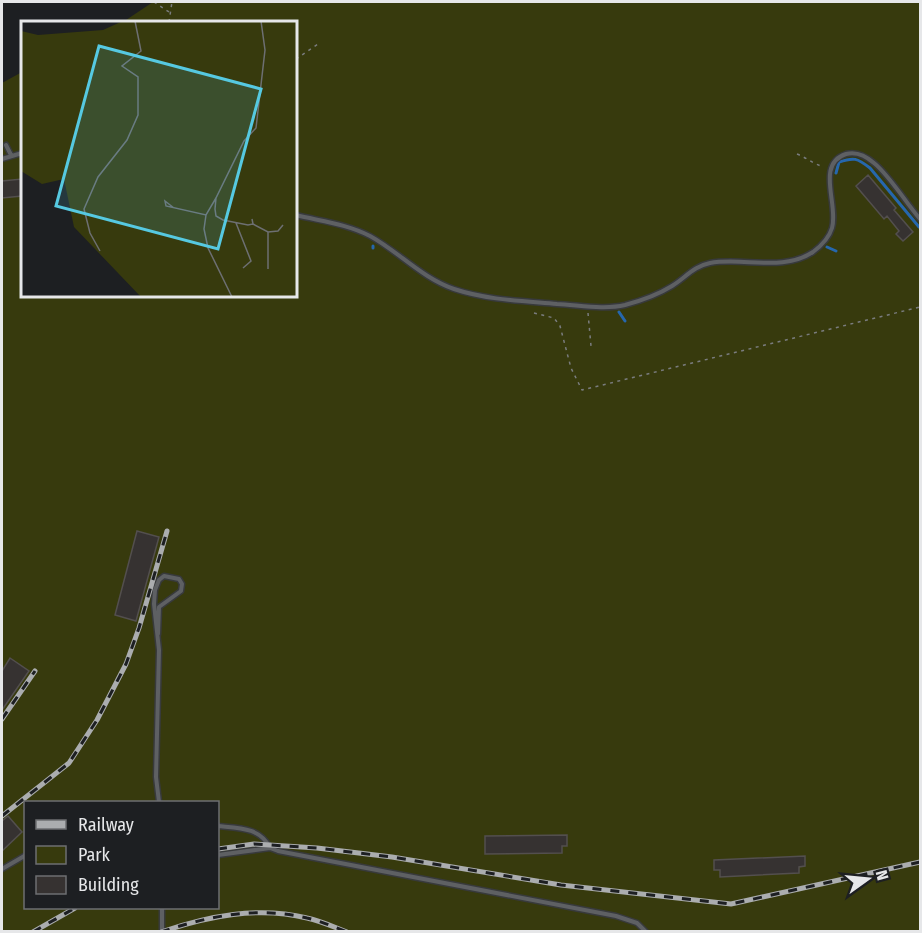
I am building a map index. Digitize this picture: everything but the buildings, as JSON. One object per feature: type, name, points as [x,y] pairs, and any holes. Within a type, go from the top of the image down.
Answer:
[{"type":"lane","points":[[6,145],[11,155]]},
{"type":"lane","points":[[2,159],[21,153]]},
{"type":"lane","points":[[297,215],[345,226],[368,235],[393,250],[416,269],[453,288],[501,299],[605,307],[636,302],[672,286],[694,268],[709,263],[787,262],[811,253],[825,242],[832,228],[834,211],[829,178],[830,169],[836,159],[842,155],[859,153],[876,164],[921,219]]},
{"type":"lane","points":[[158,634],[155,590],[159,580],[164,576],[179,579],[182,584],[181,591],[159,607],[156,777],[159,801]]},
{"type":"lane","points":[[219,826],[257,832],[270,848]]},
{"type":"lane","points":[[219,855],[270,848],[616,916],[637,923],[646,932]]},
{"type":"lane","points":[[2,869],[24,856]]},
{"type":"lane","points":[[162,909],[162,932]]},
{"type":"path","points":[[154,2],[170,13]]},
{"type":"path","points":[[169,21],[172,2]]},
{"type":"path","points":[[297,58],[318,44]]},
{"type":"path","points":[[797,154],[811,163],[830,169]]},
{"type":"path","points":[[588,306],[591,346]]},
{"type":"path","points":[[534,313],[554,318],[560,326],[571,368],[582,390],[921,307]]},
{"type":"green space","points":[[153,2],[920,2],[920,931],[2,932],[2,83],[21,73],[21,297],[297,297],[297,21],[124,21]]},
{"type":"waterway","points":[[836,173],[839,162],[848,159],[862,162],[870,168],[919,227]]},
{"type":"waterway","points":[[827,247],[836,251]]},
{"type":"waterway","points":[[619,312],[625,321]]},
{"type":"railway","points":[[2,816],[69,763],[97,720],[126,664],[139,628],[167,531]]},
{"type":"railway","points":[[2,719],[35,671]]},
{"type":"railway","points":[[219,849],[254,844],[317,848],[392,857],[561,885],[731,904],[920,862]]},
{"type":"railway","points":[[33,932],[73,909]]},
{"type":"railway","points":[[161,932],[215,917],[252,913],[289,914],[312,919],[347,932]]}]
